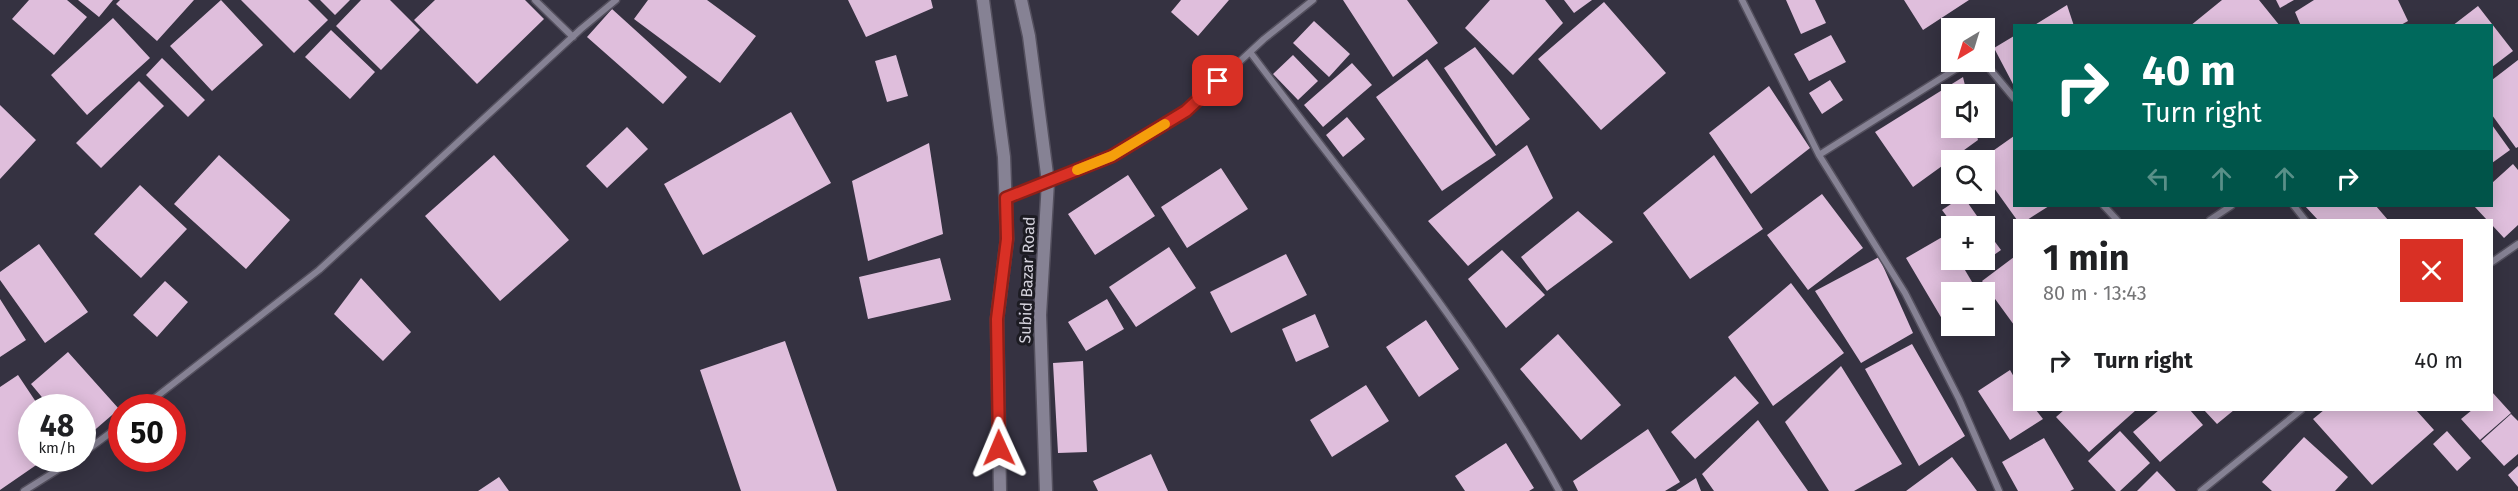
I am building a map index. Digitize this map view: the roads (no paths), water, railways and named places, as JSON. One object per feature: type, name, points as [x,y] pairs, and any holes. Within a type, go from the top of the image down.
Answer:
[{"type":"main road","name":"Subid Bazar Road","points":[[983,0],[1004,157],[1006,198],[1007,239],[997,319],[1000,491]]},
{"type":"main road","name":"Subid Bazar Road","points":[[1021,0],[1029,36],[1048,182],[1040,315],[1046,491]]},
{"type":"street","points":[[535,0],[573,37]]},
{"type":"street","points":[[160,394],[319,270],[616,0]]},
{"type":"street","points":[[1006,198],[1112,156],[1186,111],[1250,52],[1312,0]]},
{"type":"street","points":[[1742,0],[1819,155],[1905,293],[1959,399],[1999,491]]},
{"type":"street","points":[[1250,52],[1439,301],[1510,408],[1559,491]]},
{"type":"street","points":[[1819,155],[1951,72]]},
{"type":"street","points":[[1992,72],[2013,97]]},
{"type":"street","points":[[2105,207],[2116,219]]},
{"type":"street","points":[[2212,219],[2230,207]]},
{"type":"street","points":[[2295,207],[2304,219]]},
{"type":"street","points":[[2493,261],[2518,244]]},
{"type":"street","points":[[2201,491],[2300,411]]},
{"type":"street","points":[[24,491],[54,472]]}]
